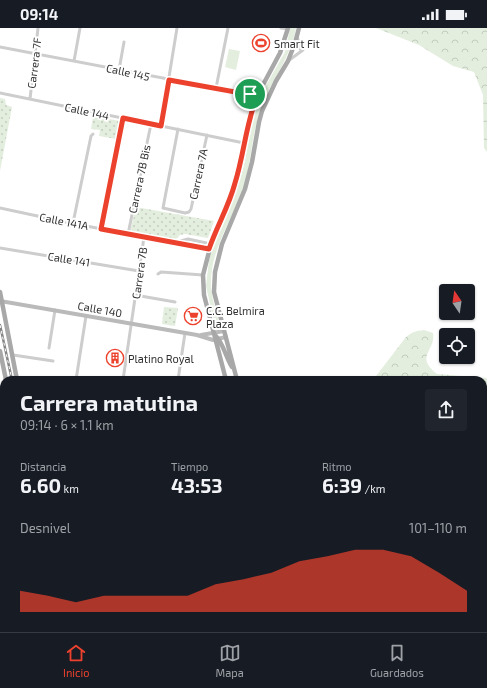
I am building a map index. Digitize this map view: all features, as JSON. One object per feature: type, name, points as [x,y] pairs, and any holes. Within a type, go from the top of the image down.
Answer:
[{"type":"main road","points":[[237,376],[214,292],[214,272],[218,258],[245,190],[252,162],[258,122],[276,81],[288,61],[299,28]]},
{"type":"main road","points":[[235,370],[228,360],[223,347],[214,334],[204,295],[203,275],[210,246],[232,195],[249,118],[257,96],[280,53],[288,29]]},
{"type":"main road","points":[[0,292],[16,376]]},
{"type":"main road","points":[[217,339],[225,376]]},
{"type":"main road","points":[[0,352],[5,376]]},
{"type":"street","name":"Carrera 7F","points":[[30,99],[38,28]]},
{"type":"street","points":[[74,61],[80,28]]},
{"type":"street","points":[[161,126],[177,28]]},
{"type":"street","points":[[216,88],[228,28]]},
{"type":"street","points":[[282,28],[288,29]]},
{"type":"street","points":[[288,61],[303,50],[300,49],[297,37]]},
{"type":"street","points":[[119,70],[124,42]]},
{"type":"street","name":"Calle 145","points":[[0,47],[257,96]]},
{"type":"street","name":"Calle 144","points":[[0,93],[244,143]]},
{"type":"street","points":[[101,229],[123,118]]},
{"type":"street","name":"Carrera 7B Bis","points":[[128,234],[151,124]]},
{"type":"street","name":"Carrera 7A","points":[[178,129],[162,208],[185,213],[189,212],[191,209],[207,135]]},
{"type":"street","points":[[73,223],[93,134]]},
{"type":"street","name":"Calle 141A","points":[[0,208],[175,243],[210,246]]},
{"type":"street","name":"Carrera 7B","points":[[124,376],[144,237]]},
{"type":"street","name":"Calle 141A","points":[[175,243],[188,239],[210,246]]},
{"type":"street","name":"Calle 141","points":[[0,248],[139,270]]},
{"type":"street","points":[[158,274],[161,272],[203,275]]},
{"type":"street","points":[[135,295],[175,302]]},
{"type":"street","name":"Calle 140","points":[[1,301],[217,339]]},
{"type":"street","points":[[48,348],[55,310]]},
{"type":"street","points":[[77,376],[86,316]]},
{"type":"street","name":"Calle 140","points":[[197,335],[224,332]]},
{"type":"street","points":[[179,376],[186,333]]},
{"type":"street","points":[[217,339],[226,337]]},
{"type":"street","points":[[12,355],[53,361]]},
{"type":"green space","points":[[290,28],[296,28],[294,38],[267,93],[259,113],[244,186],[223,235],[214,261],[211,274],[211,287],[219,322],[219,328],[216,331],[206,286],[209,260],[214,243],[239,183],[245,161],[252,116],[257,101],[285,52]]},
{"type":"green space","points":[[376,28],[487,28],[487,152],[484,148],[483,95],[474,72],[453,66],[419,45]]},
{"type":"green space","points":[[229,49],[240,51],[236,70],[225,67]]},
{"type":"green space","points":[[0,98],[5,99],[6,105],[12,107],[0,171]]},
{"type":"green space","points":[[93,116],[120,121],[116,139],[99,136],[100,130],[91,129]]},
{"type":"green space","points":[[136,207],[214,221],[208,238],[185,234],[180,235],[175,240],[130,232]]},
{"type":"green space","points":[[164,307],[178,308],[175,326],[162,324]]},
{"type":"green space","points":[[424,330],[433,333],[432,344],[426,358],[430,368],[437,374],[462,376],[376,376],[406,337],[414,332]]},
{"type":"railway","points":[[0,325],[11,376]]},
{"type":"place","name":"Smart Fit","points":[[261,43]]},
{"type":"place","name":"C.C. Belmira Plaza","points":[[193,316]]},
{"type":"place","name":"Platino Royal","points":[[115,358]]},
{"type":"route","points":[[169,80],[250,94],[257,96],[250,113],[236,182],[209,249],[101,229],[123,118],[161,126],[169,80]]}]
